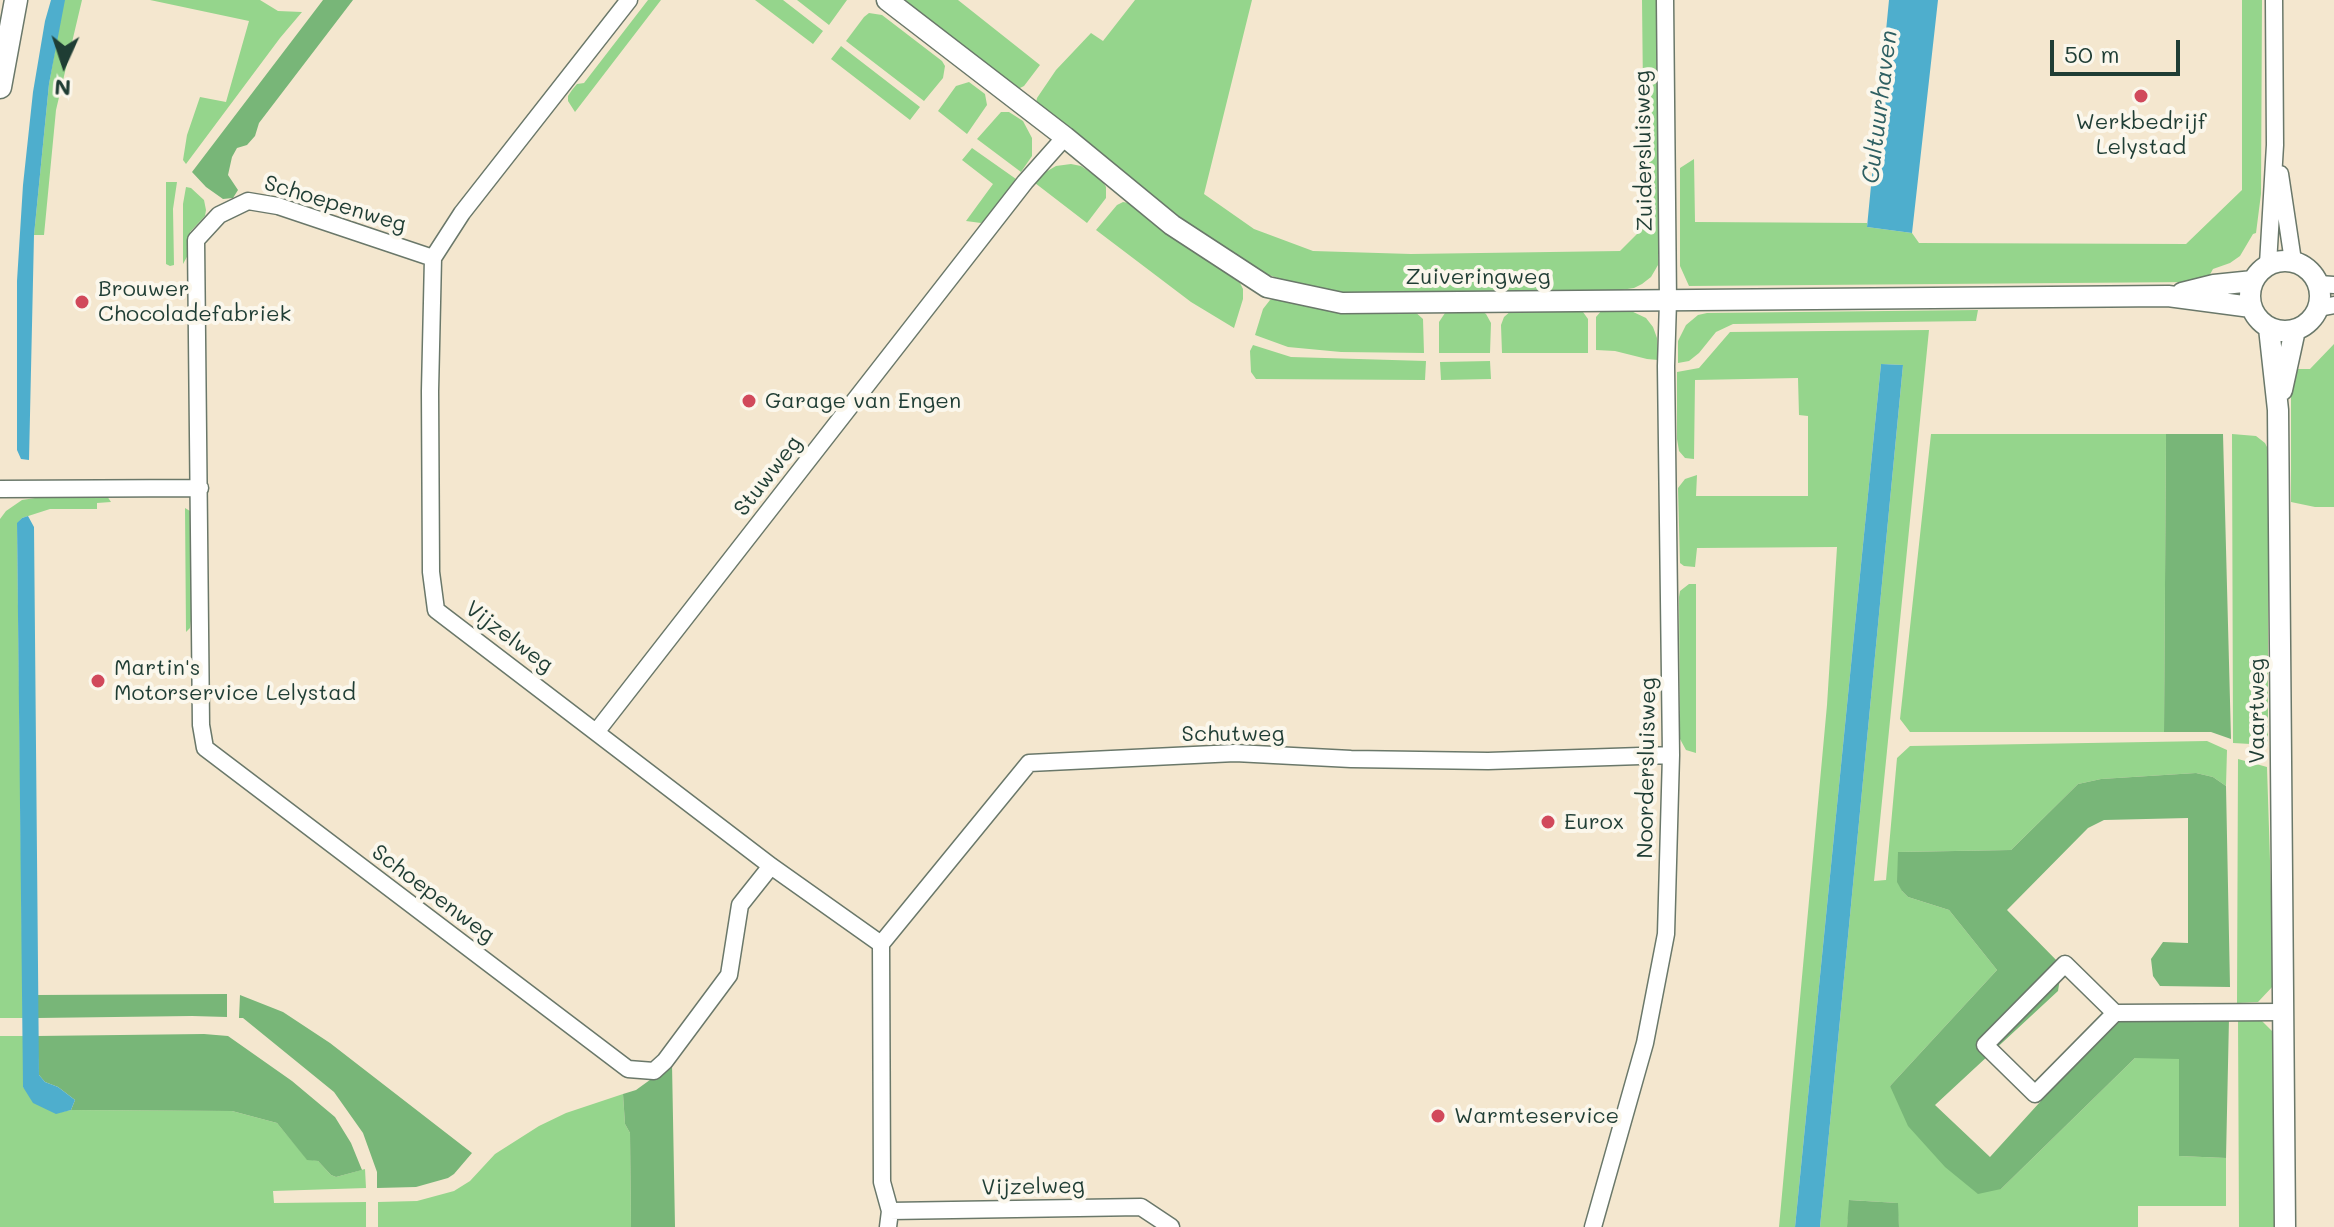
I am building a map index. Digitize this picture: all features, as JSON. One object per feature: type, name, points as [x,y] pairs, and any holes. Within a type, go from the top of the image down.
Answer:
[{"type":"main road","points":[[0,87],[16,0]]},
{"type":"street","points":[[433,258],[462,213],[629,0]]},
{"type":"street","name":"Zuiveringweg","points":[[887,0],[1065,137],[1172,225],[1267,287],[1342,303],[2168,296],[2251,307]]},
{"type":"street","name":"Zuidersluisweg","points":[[1665,0],[1668,301]]},
{"type":"street","points":[[2268,264],[2275,145],[2274,0]]},
{"type":"street","name":"Stuwweg","points":[[597,731],[1025,182],[1065,137]]},
{"type":"street","points":[[2275,145],[2293,261]]},
{"type":"street","name":"Schoepenweg","points":[[433,258],[278,206],[248,201],[219,215],[196,240],[201,725],[205,748],[628,1069],[654,1071],[665,1061],[729,975],[740,905],[771,866]]},
{"type":"street","name":"Vijzelweg","points":[[433,258],[431,572],[436,610],[771,866],[881,944],[882,1182],[889,1219],[1141,1207],[1171,1227]]},
{"type":"street","points":[[2280,260],[2293,261],[2327,284],[2321,296],[2327,306],[2310,322],[2295,330],[2269,328],[2258,319],[2251,307],[2249,294],[2253,281],[2268,264],[2280,260]]},
{"type":"street","name":"Zuiveringweg","points":[[2168,296],[2214,285],[2253,281]]},
{"type":"street","name":"Noordersluisweg","points":[[1593,1227],[1645,1043],[1666,934],[1671,755],[1666,366],[1668,301]]},
{"type":"street","name":"Vaartweg","points":[[2269,328],[2278,410],[2285,1227]]},
{"type":"street","name":"Vaartweg","points":[[2278,410],[2295,330]]},
{"type":"street","points":[[0,489],[200,488]]},
{"type":"street","name":"Schutweg","points":[[881,944],[1029,763],[1235,753],[1488,761],[1671,755]]},
{"type":"street","points":[[2115,1013],[2035,1094],[1985,1045],[2065,964],[2115,1013],[2282,1012]]},
{"type":"green space","points":[[64,0],[82,0],[56,110],[44,235],[34,235],[49,84]]},
{"type":"green space","points":[[150,0],[260,0],[278,11],[302,12],[186,164],[183,160],[187,135],[200,97],[226,102],[249,21]]},
{"type":"green space","points":[[323,0],[353,0],[259,123],[255,136],[247,145],[237,148],[228,175],[238,190],[233,198],[223,199],[192,172]]},
{"type":"green space","points":[[648,0],[661,0],[575,112],[568,96],[577,84],[584,83]]},
{"type":"green space","points":[[755,0],[783,0],[823,31],[813,44]]},
{"type":"green space","points":[[797,0],[847,0],[829,25]]},
{"type":"green space","points":[[897,0],[958,0],[1040,65],[1018,89]]},
{"type":"green space","points":[[1135,0],[1252,0],[1204,194],[1254,229],[1313,251],[1411,254],[1620,251],[1642,229],[1642,0],[1659,0],[1658,265],[1642,284],[1621,290],[1351,293],[1310,289],[1266,274],[1229,256],[1036,103],[1056,70],[1091,33],[1103,41]]},
{"type":"green space","points":[[2242,0],[2262,0],[2261,194],[2256,233],[2240,256],[2213,269],[2207,280],[1689,286],[1680,266],[1680,168],[1694,159],[1695,222],[1867,223],[1867,227],[1912,233],[1919,243],[2186,244],[2242,190]]},
{"type":"green space","points":[[869,13],[882,15],[942,61],[945,66],[943,78],[924,101],[846,41]]},
{"type":"green space","points":[[841,46],[920,107],[910,120],[831,59]]},
{"type":"green space","points":[[969,82],[985,94],[987,105],[967,134],[938,111],[956,86]]},
{"type":"green space","points":[[1001,112],[1009,112],[1023,121],[1032,138],[1032,156],[1021,172],[977,139]]},
{"type":"green space","points":[[972,148],[1016,179],[981,223],[966,221],[993,184],[962,160]]},
{"type":"green space","points":[[1056,166],[1081,166],[1102,180],[1106,187],[1106,198],[1087,223],[1035,183]]},
{"type":"green space","points":[[166,182],[177,182],[173,209],[174,265],[170,266],[166,264]]},
{"type":"green space","points":[[186,187],[204,200],[206,210],[205,216],[190,232],[188,255],[183,264],[183,204]]},
{"type":"green space","points":[[1123,202],[1129,203],[1240,283],[1243,299],[1234,328],[1191,302],[1096,230]]},
{"type":"green space","points":[[1276,298],[1413,310],[1423,319],[1424,353],[1341,352],[1288,347],[1255,335],[1263,309]]},
{"type":"green space","points":[[1578,309],[1588,319],[1588,353],[1502,353],[1501,325],[1512,310]]},
{"type":"green space","points":[[1447,310],[1480,310],[1486,314],[1491,323],[1490,353],[1439,353],[1439,322]]},
{"type":"green space","points":[[1602,310],[1629,310],[1646,318],[1657,338],[1658,360],[1596,350],[1596,317]]},
{"type":"green space","points":[[1978,310],[1976,321],[1733,324],[1716,332],[1689,361],[1678,363],[1678,341],[1686,325],[1698,315],[1707,313]]},
{"type":"green space","points":[[1929,330],[1874,881],[1886,880],[1897,758],[1910,746],[2207,741],[2227,750],[2226,786],[2213,777],[2196,773],[2101,779],[2078,784],[2011,850],[1898,852],[1902,891],[1908,897],[1949,910],[1997,970],[1890,1086],[2001,1189],[2135,1058],[2179,1058],[2179,1156],[2226,1158],[2226,1206],[2138,1206],[2138,1227],[1899,1227],[1897,1203],[1850,1200],[1847,1227],[1820,1227],[1903,365],[1881,364],[1795,1227],[1779,1227],[1827,705],[1837,547],[1697,548],[1695,567],[1680,563],[1678,488],[1685,479],[1697,475],[1696,496],[1808,496],[1808,416],[1799,415],[1798,378],[1695,380],[1694,459],[1685,458],[1679,451],[1677,439],[1677,372],[1699,368],[1730,332]]},
{"type":"green space","points":[[2334,344],[2334,507],[2315,507],[2291,502],[2291,395],[2296,369],[2310,369]]},
{"type":"green space","points":[[1253,345],[1291,357],[1426,361],[1425,380],[1256,379],[1251,372],[1250,351]]},
{"type":"green space","points":[[1490,361],[1491,379],[1441,380],[1440,362]]},
{"type":"green space","points":[[1931,434],[2166,434],[2164,732],[1910,732],[1900,719]]},
{"type":"green space","points":[[2166,434],[2223,434],[2231,739],[2211,732],[2164,732]]},
{"type":"green space","points":[[2232,434],[2256,436],[2268,449],[2268,745],[2233,743]]},
{"type":"green space","points":[[54,495],[107,496],[111,502],[97,503],[97,509],[50,509],[22,518],[17,524],[23,1018],[0,1018],[0,519],[22,500]]},
{"type":"green space","points":[[185,508],[190,511],[192,612],[190,628],[186,632]]},
{"type":"green space","points":[[1689,584],[1696,584],[1696,753],[1686,750],[1680,739],[1679,597],[1680,591]]},
{"type":"green space","points":[[2238,759],[2267,767],[2274,985],[2258,1002],[2237,1003]]},
{"type":"green space","points":[[2196,773],[2213,777],[2226,786],[2230,987],[2160,986],[2153,976],[2151,959],[2163,942],[2188,943],[2188,818],[2104,820],[2088,828],[2007,910],[2062,966],[2058,991],[1935,1105],[1990,1157],[2120,1021],[2229,1018],[2226,1158],[2179,1156],[2179,1059],[2135,1058],[2001,1189],[1978,1194],[1945,1167],[1908,1126],[1890,1086],[1997,970],[1949,910],[1908,897],[1902,891],[1897,882],[1898,852],[2011,850],[2078,784],[2101,779]]},
{"type":"green space","points":[[227,994],[227,1017],[37,1018],[37,995]]},
{"type":"green space","points":[[240,995],[283,1012],[330,1043],[472,1153],[448,1178],[416,1187],[377,1188],[377,1172],[363,1133],[334,1092],[243,1018],[239,1018]]},
{"type":"green space","points":[[2238,1018],[2259,1018],[2274,1033],[2276,1227],[2239,1227]]},
{"type":"green space","points":[[0,1036],[23,1036],[23,1087],[56,1113],[71,1110],[232,1111],[277,1123],[307,1159],[318,1161],[331,1175],[336,1177],[365,1169],[366,1188],[273,1191],[274,1203],[366,1202],[366,1227],[0,1227]]},
{"type":"green space","points":[[37,1036],[228,1036],[292,1081],[335,1117],[351,1143],[362,1170],[336,1177],[331,1175],[318,1161],[307,1160],[277,1123],[232,1111],[71,1110],[75,1100],[39,1075]]},
{"type":"green space","points":[[672,1064],[675,1227],[631,1227],[630,1133],[625,1124],[623,1094],[636,1090]]},
{"type":"green space","points":[[623,1094],[625,1124],[630,1133],[631,1227],[378,1227],[378,1202],[417,1201],[454,1191],[470,1181],[495,1154],[539,1126],[566,1113]]},
{"type":"green space","points":[[1849,1200],[1898,1203],[1899,1227],[1847,1227]]},
{"type":"water","points":[[51,0],[65,0],[49,84],[34,235],[29,460],[21,459],[17,450],[17,281],[33,92]]},
{"type":"water","name":"Cultuurhaven","points":[[1889,0],[1938,0],[1912,233],[1867,227]]},
{"type":"water","points":[[1881,364],[1903,365],[1820,1227],[1795,1227]]},
{"type":"water","points":[[28,516],[34,527],[39,1075],[75,1100],[71,1110],[56,1114],[33,1103],[23,1087],[17,523]]},
{"type":"place","name":"Werkbedrijf Lelystad","points":[[2141,96]]},
{"type":"place","name":"Brouwer Chocoladefabriek","points":[[82,302]]},
{"type":"place","name":"Garage van Engen","points":[[749,401]]},
{"type":"place","name":"Martin's Motorservice Lelystad","points":[[98,681]]},
{"type":"place","name":"Eurox","points":[[1548,822]]},
{"type":"place","name":"Warmteservice","points":[[1438,1116]]}]
